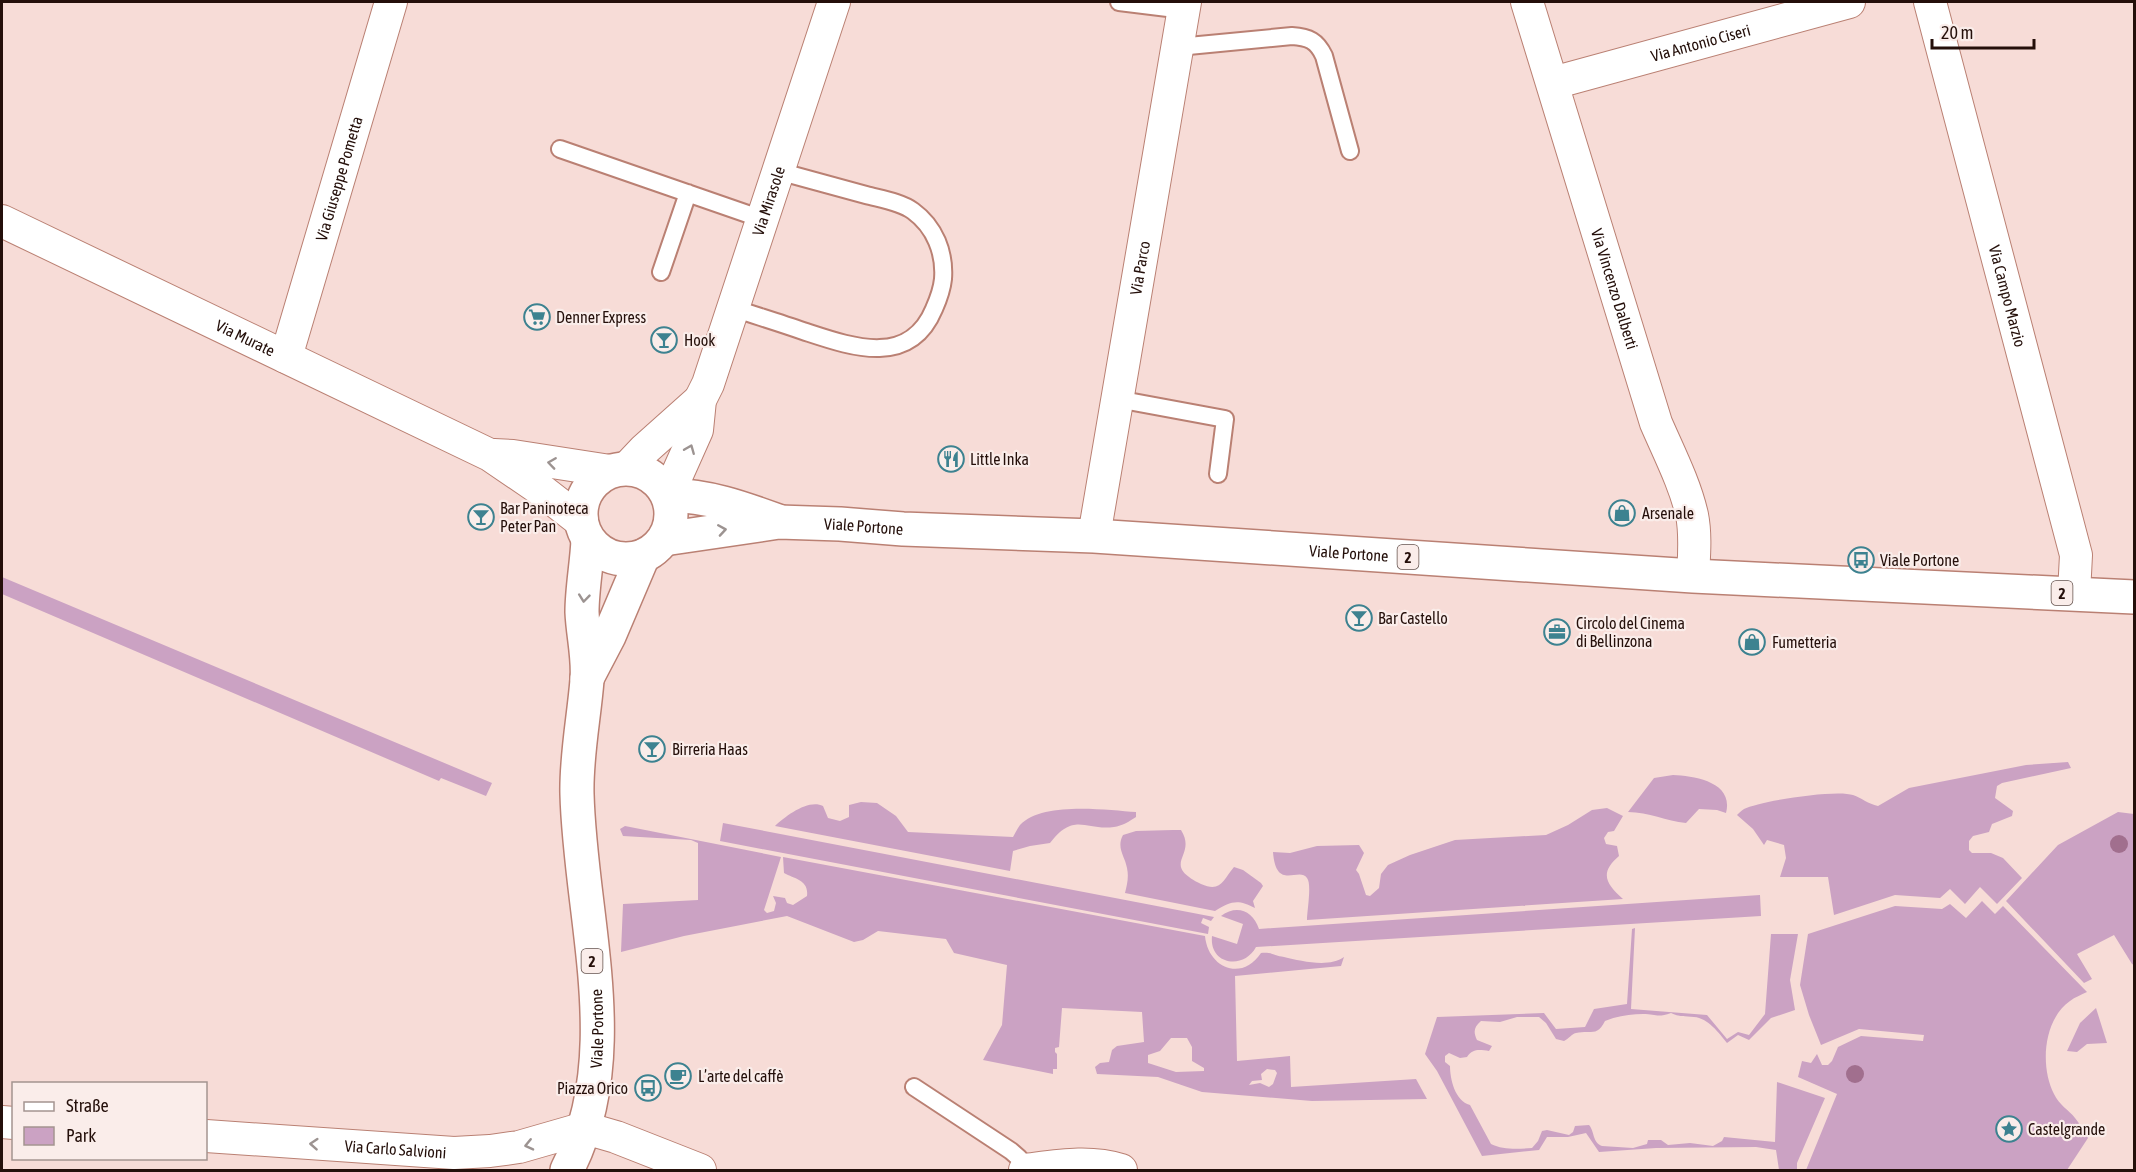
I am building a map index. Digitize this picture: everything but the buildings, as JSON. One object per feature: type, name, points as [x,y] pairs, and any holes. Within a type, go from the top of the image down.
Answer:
[{"type":"main road","points":[[619,470],[646,473],[662,486],[668,495],[672,517],[654,548],[625,559],[607,555],[597,549],[585,531],[582,505],[586,494],[593,483],[619,470]]},
{"type":"main road","name":"Viale Portone","points":[[668,495],[694,495],[734,504],[779,522]]},
{"type":"main road","name":"Viale Portone","points":[[587,678],[654,548],[779,522],[1094,536],[1693,576],[2134,597]]},
{"type":"main road","name":"Viale Portone","points":[[585,531],[582,610],[587,678],[577,793],[597,1042],[594,1089],[585,1128]]},
{"type":"main road","name":"2","points":[[567,1170],[585,1128]]},
{"type":"street","name":"Via Giuseppe Pometta","points":[[286,357],[391,2]]},
{"type":"street","name":"Via Mirasole","points":[[668,495],[697,430],[700,400],[708,384],[734,308],[834,2]]},
{"type":"street","name":"Via Vincenzo Dalberti","points":[[1527,2],[1656,423],[1683,486],[1692,516],[1693,576]]},
{"type":"street","name":"Via Antonio Ciseri","points":[[1553,83],[1849,2]]},
{"type":"street","name":"Via Campo Marzio","points":[[1930,2],[2076,555],[2074,593]]},
{"type":"street","name":"Via Parco","points":[[1094,536],[1185,6]]},
{"type":"street","name":"Via Murate","points":[[2,220],[490,455],[537,487],[585,531]]},
{"type":"street","name":"Via Mirasole","points":[[619,470],[700,400]]},
{"type":"street","name":"Via Murate","points":[[490,455],[619,470]]},
{"type":"street","name":"Via Carlo Salvioni","points":[[207,1136],[454,1153],[519,1147],[585,1128]]},
{"type":"street","points":[[585,1128],[616,1137],[700,1170]]},
{"type":"street","points":[[1024,1170],[1092,1164],[1114,1170]]},
{"type":"lane","points":[[1119,2],[1185,6]]},
{"type":"lane","points":[[1178,47],[1292,36],[1313,40],[1320,47],[1324,56],[1350,151]]},
{"type":"lane","points":[[560,149],[762,219]]},
{"type":"lane","points":[[734,308],[842,343],[874,348],[892,347],[920,333],[938,300],[943,283],[944,266],[941,250],[934,235],[912,210],[778,171]]},
{"type":"lane","points":[[661,272],[688,193]]},
{"type":"lane","points":[[1117,399],[1225,419],[1218,474]]},
{"type":"lane","points":[[914,1087],[1011,1150],[1019,1158],[1024,1170]]},
{"type":"green space","points":[[2,577],[492,783],[486,796],[441,778],[439,781],[2,594]]},
{"type":"green space","points":[[2068,762],[2071,768],[1997,786],[1995,798],[2013,811],[2012,816],[1992,824],[1989,832],[1973,836],[1969,841],[1969,850],[1972,853],[1991,853],[2003,858],[2022,878],[1997,904],[1980,887],[1965,904],[1950,889],[1940,898],[1895,895],[1834,915],[1828,877],[1780,877],[1786,858],[1784,845],[1767,840],[1764,845],[1753,829],[1737,815],[1744,809],[1765,803],[1831,794],[1853,795],[1878,806],[1909,788],[2026,765]]},
{"type":"green space","points":[[1673,775],[1702,779],[1719,788],[1727,803],[1726,813],[1699,809],[1686,823],[1643,813],[1628,812],[1654,778]]},
{"type":"green space","points":[[861,802],[877,803],[896,816],[908,832],[1013,837],[1020,825],[1030,817],[1059,810],[1092,809],[1136,812],[1136,817],[1114,827],[1074,825],[1066,828],[1050,843],[1013,851],[1010,871],[775,826],[791,813],[817,804],[823,806],[828,818],[840,821],[849,817],[849,805]]},
{"type":"green space","points":[[1607,808],[1623,816],[1614,831],[1608,832],[1604,838],[1606,844],[1617,846],[1619,856],[1609,868],[1607,878],[1612,888],[1623,899],[1307,920],[1309,892],[1307,878],[1299,874],[1283,875],[1278,871],[1273,852],[1290,853],[1317,846],[1359,845],[1364,853],[1356,870],[1366,895],[1370,896],[1379,888],[1381,874],[1388,865],[1410,855],[1455,840],[1546,835],[1592,810]]},
{"type":"green space","points":[[2118,812],[2134,814],[2134,965],[2114,935],[2077,954],[2092,979],[2084,983],[2006,901],[2058,845]]},
{"type":"green space","points":[[723,823],[1214,917],[1211,921],[1203,918],[1201,923],[1209,927],[1208,934],[720,841]]},
{"type":"green space","points":[[625,826],[781,857],[764,910],[767,913],[774,911],[776,903],[773,896],[785,898],[787,903],[793,905],[807,896],[804,883],[784,873],[783,857],[1205,936],[1212,956],[1219,963],[1236,969],[1253,962],[1261,953],[1315,963],[1331,962],[1344,957],[1341,966],[1235,976],[1237,1061],[1290,1056],[1291,1087],[1416,1079],[1427,1099],[1312,1101],[1202,1092],[1158,1077],[1097,1074],[1095,1067],[1100,1063],[1109,1062],[1112,1050],[1117,1046],[1144,1042],[1142,1012],[1062,1008],[1059,1047],[1055,1048],[1057,1069],[1053,1069],[1053,1074],[983,1060],[1002,1025],[1007,965],[954,953],[946,939],[878,931],[863,940],[854,942],[787,916],[684,936],[621,952],[623,904],[698,900],[698,843],[691,840],[623,836],[620,829]],"holes":[[[1171,1038],[1187,1038],[1192,1047],[1192,1061],[1204,1068],[1204,1071],[1176,1072],[1148,1063],[1148,1055],[1160,1051]],[[1267,1069],[1275,1070],[1277,1073],[1273,1084],[1269,1087],[1260,1083],[1249,1085],[1252,1081],[1262,1080],[1261,1074]]]},
{"type":"green space","points":[[1181,830],[1185,839],[1185,847],[1181,865],[1189,877],[1201,884],[1213,887],[1221,884],[1234,867],[1243,870],[1263,886],[1253,901],[1255,908],[1235,902],[1215,911],[1125,893],[1128,875],[1120,844],[1123,835],[1136,831]]},
{"type":"green space","points":[[1760,895],[1761,916],[1256,947],[1244,959],[1236,961],[1228,961],[1216,953],[1212,936],[1237,944],[1243,924],[1221,916],[1233,910],[1249,914],[1259,929]]},
{"type":"green space","points":[[1982,901],[1995,914],[2003,906],[2087,992],[2070,1001],[2054,1020],[2049,1032],[2046,1058],[2047,1071],[2054,1094],[2077,1120],[2088,1138],[2067,1170],[1806,1170],[1837,1094],[1798,1077],[1802,1061],[1811,1063],[1817,1054],[1822,1065],[1828,1065],[1838,1047],[1861,1036],[1923,1041],[1924,1035],[1859,1029],[1821,1045],[1800,985],[1808,934],[1895,906],[1942,909],[1950,904],[1966,918]]},
{"type":"green space","points":[[1635,928],[1631,1009],[1707,1015],[1727,1039],[1738,1032],[1749,1035],[1765,1014],[1771,934],[1798,934],[1790,980],[1795,1010],[1771,1018],[1749,1040],[1738,1035],[1727,1043],[1704,1020],[1671,1013],[1659,1016],[1634,1014],[1614,1018],[1605,1021],[1596,1031],[1576,1033],[1564,1041],[1556,1039],[1546,1023],[1539,1017],[1517,1017],[1500,1022],[1481,1021],[1475,1034],[1477,1040],[1492,1046],[1489,1051],[1474,1051],[1467,1057],[1460,1058],[1449,1053],[1445,1056],[1445,1062],[1450,1066],[1452,1083],[1457,1094],[1470,1105],[1491,1144],[1500,1147],[1532,1148],[1542,1131],[1569,1135],[1575,1126],[1589,1125],[1595,1139],[1602,1146],[1633,1148],[1647,1144],[1648,1140],[1661,1140],[1668,1145],[1690,1143],[1713,1146],[1722,1141],[1724,1137],[1775,1142],[1777,1082],[1825,1098],[1797,1163],[1797,1170],[1779,1170],[1776,1150],[1756,1147],[1656,1148],[1599,1152],[1586,1133],[1568,1137],[1547,1137],[1539,1150],[1482,1156],[1437,1071],[1425,1054],[1437,1017],[1544,1013],[1556,1029],[1585,1027],[1594,1009],[1627,1004],[1632,929]]},
{"type":"green space","points":[[2096,1008],[2107,1043],[2087,1044],[2077,1052],[2067,1051],[2080,1023]]},
{"type":"place","name":"Denner Express","points":[[537,317]]},
{"type":"place","name":"Hook","points":[[664,340]]},
{"type":"place","name":"Little Inka","points":[[951,459]]},
{"type":"place","name":"Arsenale","points":[[1622,513]]},
{"type":"place","name":"Bar Paninoteca Peter Pan","points":[[481,517]]},
{"type":"place","name":"Viale Portone","points":[[1861,560]]},
{"type":"place","name":"Bar Castello","points":[[1359,618]]},
{"type":"place","name":"Circolo del Cinema di Bellinzona","points":[[1557,632]]},
{"type":"place","name":"Fumetteria","points":[[1752,642]]},
{"type":"place","name":"Birreria Haas","points":[[652,749]]},
{"type":"place","name":"L’arte del caffè","points":[[678,1076]]},
{"type":"place","name":"Piazza Orico","points":[[648,1088]]},
{"type":"place","name":"Castelgrande","points":[[2009,1129]]}]
